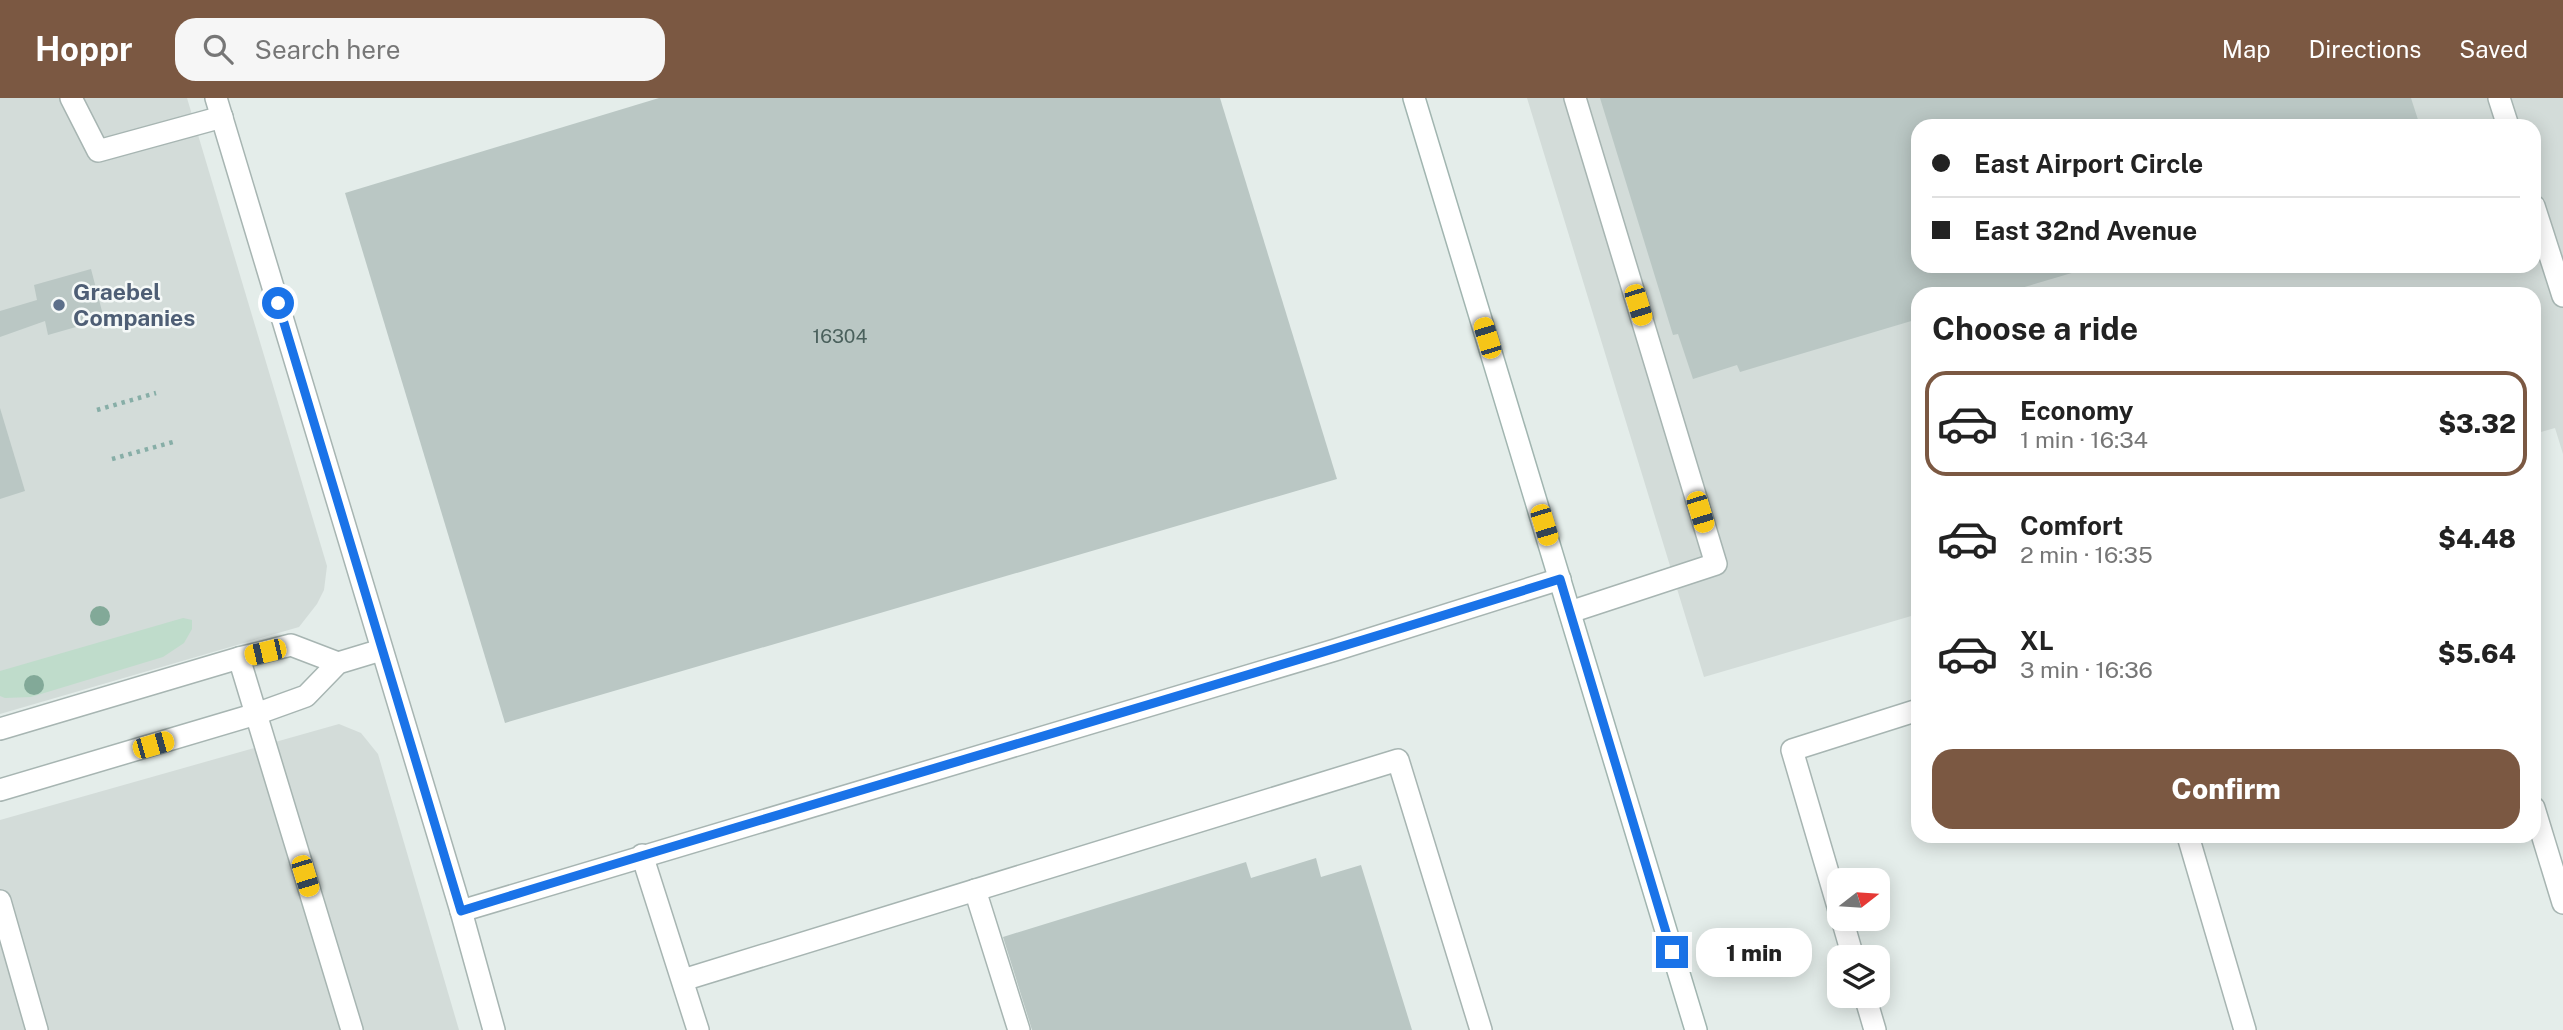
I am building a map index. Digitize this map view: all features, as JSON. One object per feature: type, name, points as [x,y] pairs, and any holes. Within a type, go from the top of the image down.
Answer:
[{"type":"street","points":[[71,98],[98,151],[219,107],[461,911],[494,1030]]},
{"type":"street","points":[[1414,98],[1696,1030]]},
{"type":"street","points":[[1570,612],[1716,564],[1575,98]]},
{"type":"street","points":[[2499,98],[2506,119]]},
{"type":"street","points":[[2541,228],[2563,296]]},
{"type":"street","points":[[461,911],[1335,650],[1560,579]]},
{"type":"street","points":[[0,729],[291,645],[338,663]]},
{"type":"street","points":[[0,790],[256,715],[306,696],[338,663],[381,650]]},
{"type":"street","points":[[239,658],[352,1030]]},
{"type":"street","points":[[1827,869],[1792,750],[1911,712]]},
{"type":"street","points":[[683,980],[1398,760],[1481,1030]]},
{"type":"street","points":[[2541,831],[2563,903]]},
{"type":"street","points":[[2190,843],[2245,1030]]},
{"type":"street","points":[[642,855],[698,1030]]},
{"type":"street","points":[[975,890],[1019,1030]]},
{"type":"street","points":[[0,901],[37,1030]]},
{"type":"street","points":[[1869,1008],[1875,1030]]},
{"type":"path","points":[[97,410],[156,393]]},
{"type":"path","points":[[112,459],[173,442]]},
{"type":"shaded area","points":[[0,98],[187,98],[327,566],[324,590],[299,627],[0,714]]},
{"type":"shaded area","points":[[1527,98],[2563,98],[2563,454],[2555,428],[2541,432],[2541,287],[1911,287],[1911,616],[1704,677]]},
{"type":"shaded area","points":[[339,724],[361,733],[378,754],[459,1030],[0,1030],[0,820]]},
{"type":"green space","points":[[183,618],[192,620],[192,629],[184,643],[163,657],[31,697],[0,696],[0,671]]},
{"type":"building","points":[[659,98],[1220,98],[1337,479],[505,723],[345,193]]},
{"type":"building","points":[[1600,98],[2411,98],[2418,119],[1911,119],[1911,273],[2072,273],[2025,287],[1911,287],[1911,321],[1740,372],[1737,365],[1693,379],[1678,334],[1673,335]]},
{"type":"building","name":"Graebel Companies","points":[[91,269],[104,319],[48,335],[45,321],[0,337],[0,311],[37,300],[34,285]]},
{"type":"building","points":[[0,408],[25,491],[0,499]]},
{"type":"building","points":[[1316,858],[1321,877],[1361,865],[1412,1030],[1032,1030],[1003,937],[1246,862],[1251,878]]},
{"type":"place","name":"Graebel Companies","points":[[59,305]]},
{"type":"route","points":[[278,303],[461,911],[975,755],[1335,650],[1560,579],[1672,952]]}]
